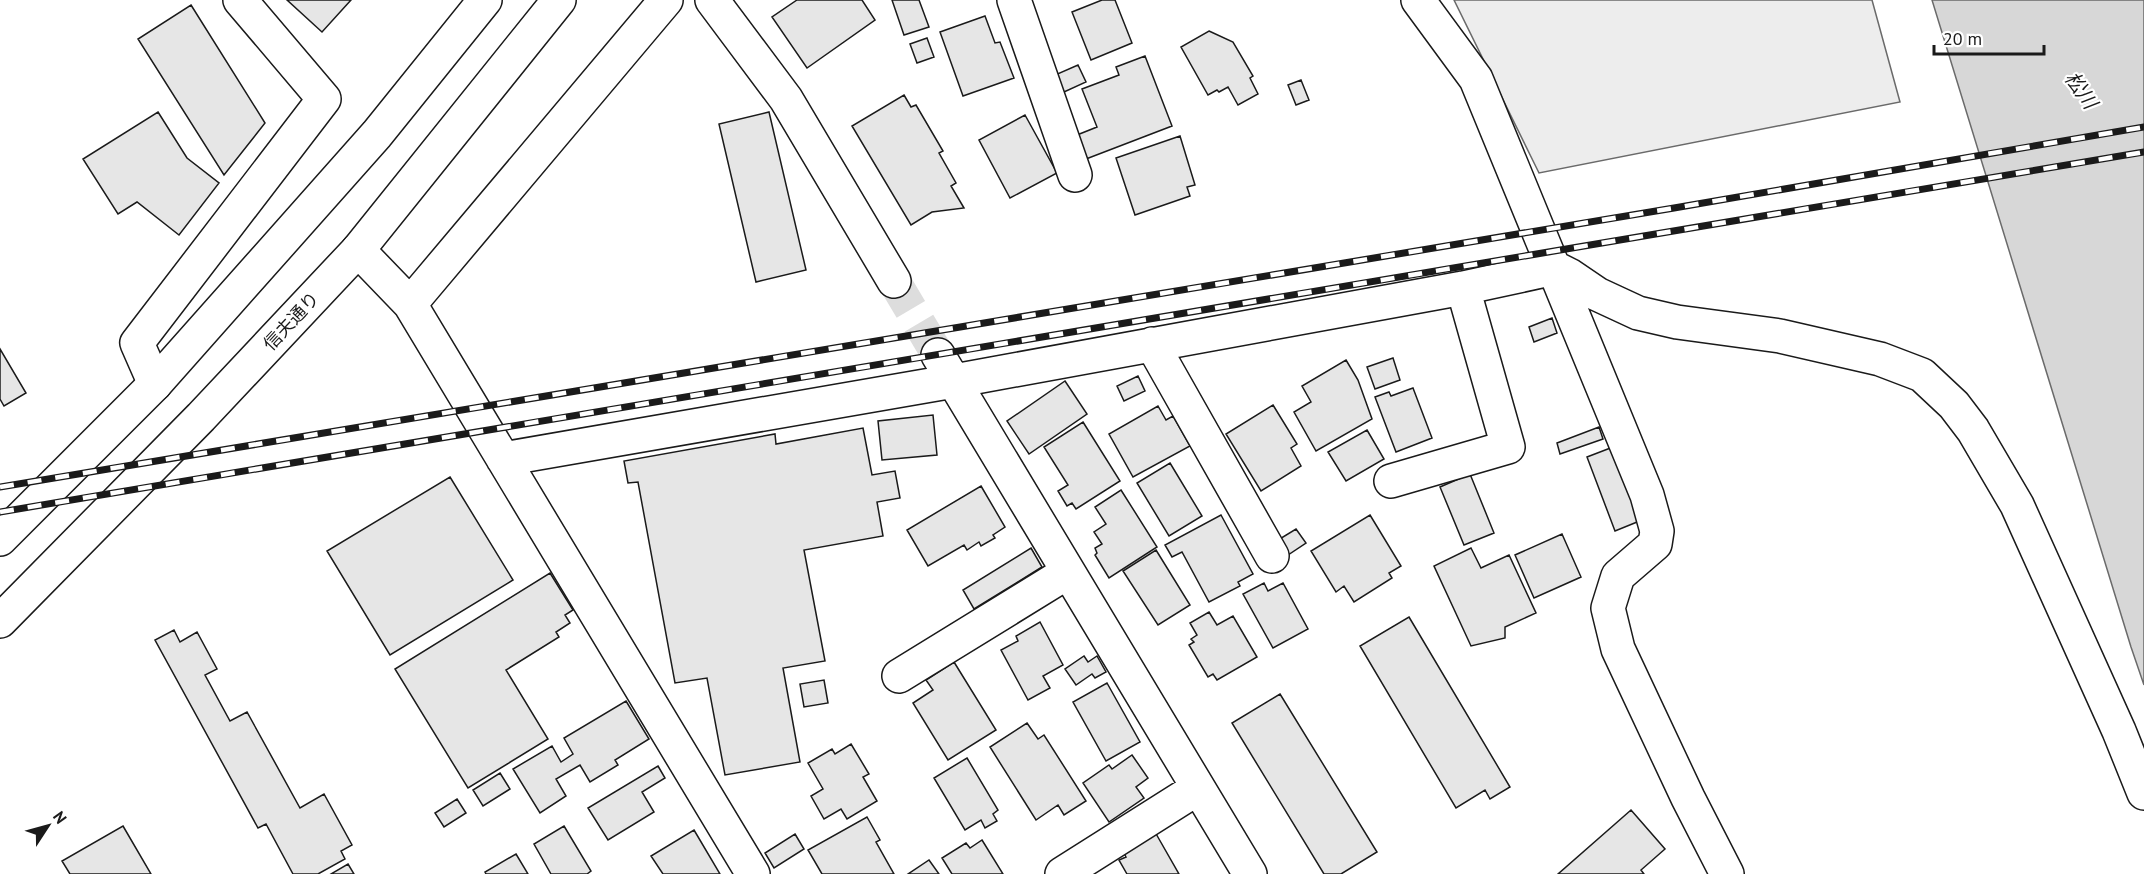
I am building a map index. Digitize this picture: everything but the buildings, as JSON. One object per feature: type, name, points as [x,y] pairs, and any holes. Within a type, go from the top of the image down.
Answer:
[{"type":"main road","points":[[155,384],[137,343],[324,99],[240,0]]},
{"type":"main road","points":[[0,539],[155,384],[377,134],[485,0]]},
{"type":"main road","name":"信夫通り","points":[[0,621],[193,425],[358,250],[559,0]]},
{"type":"main road","points":[[410,304],[666,0]]},
{"type":"main road","points":[[712,0],[786,99],[894,281]]},
{"type":"main road","points":[[1014,0],[1075,175]]},
{"type":"main road","points":[[1418,0],[1476,79],[1647,495],[1657,531],[1655,544],[1618,576],[1608,608],[1618,649],[1688,798],[1728,874]]},
{"type":"main road","points":[[358,250],[410,304],[753,874]]},
{"type":"main road","points":[[503,459],[946,368],[1152,344],[1463,288],[1554,268],[1597,294],[1638,313],[1677,322],[1791,339],[1880,358],[1922,375],[1954,405],[1973,430],[2017,505],[2119,731],[2144,793]]},
{"type":"main road","points":[[1391,481],[1508,447],[1463,288]]},
{"type":"main road","points":[[1152,344],[1272,556]]},
{"type":"main road","points":[[946,368],[1250,874]]},
{"type":"main road","points":[[899,676],[1068,572]]},
{"type":"main road","points":[[1062,874],[1198,788]]},
{"type":"shaded area","points":[[1454,0],[1872,0],[1900,102],[1539,173]]},
{"type":"water","name":"松川","points":[[1932,0],[2144,0],[2144,685],[2131,647]]},
{"type":"tunnel","points":[[894,281],[938,355]]},
{"type":"railway","points":[[0,487],[1674,208],[2144,127]]},
{"type":"railway","points":[[0,512],[2144,152]]}]
